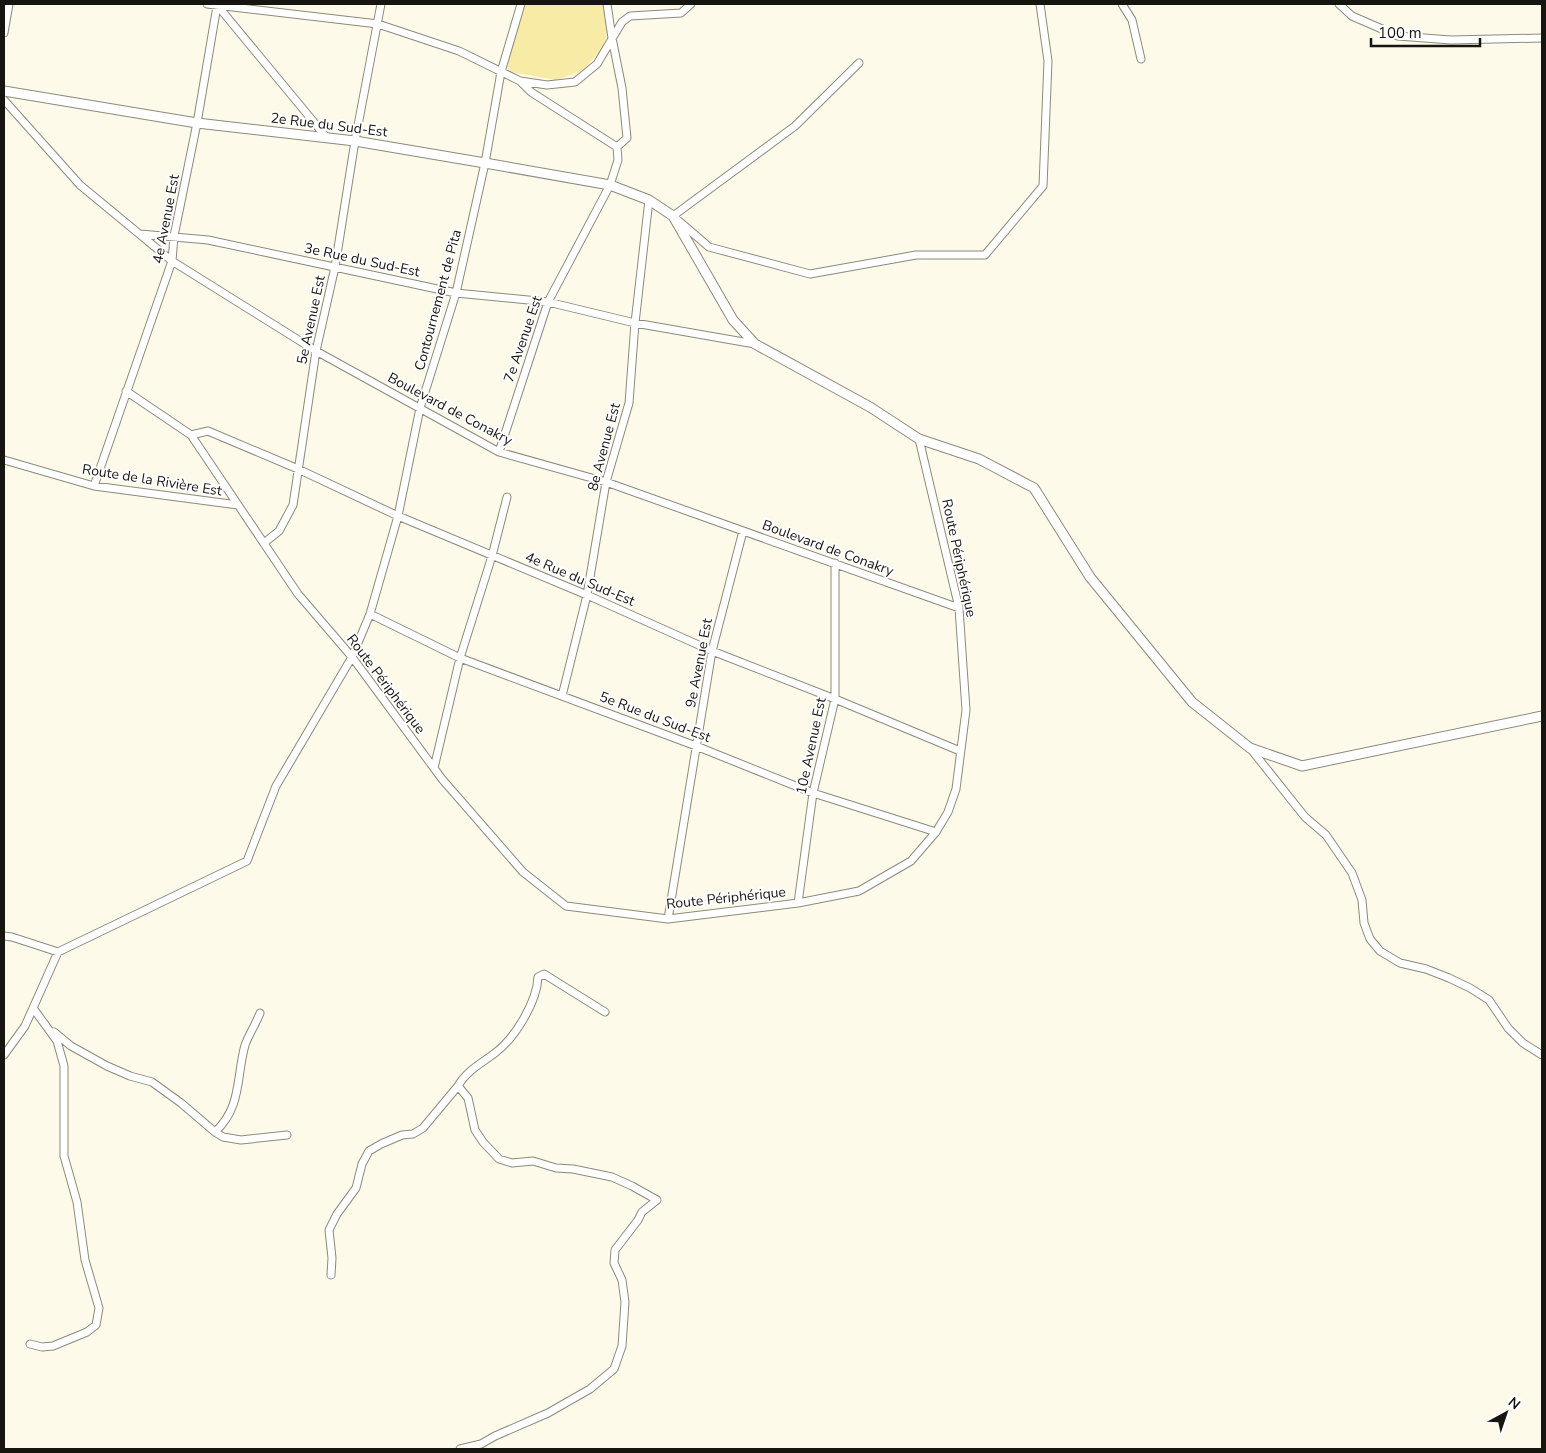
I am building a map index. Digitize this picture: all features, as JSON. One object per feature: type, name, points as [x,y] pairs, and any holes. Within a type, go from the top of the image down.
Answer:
[{"type":"street","points":[[4,33],[9,4]]},
{"type":"street","points":[[207,4],[378,24],[459,50],[520,81],[547,85],[575,82],[597,64],[622,22],[630,16],[681,14],[691,4]]},
{"type":"street","name":"5e Avenue Est","points":[[264,543],[279,531],[293,505],[316,351],[335,267],[355,141],[382,4]]},
{"type":"street","name":"Contournement de Pita","points":[[58,952],[247,861],[276,786],[352,657],[370,614],[398,516],[420,408],[456,293],[485,162],[502,72],[521,4]]},
{"type":"street","points":[[607,4],[612,38]]},
{"type":"street","points":[[673,216],[709,248],[810,274],[916,255],[985,255],[1043,186],[1048,61],[1040,4]]},
{"type":"street","points":[[1122,4],[1132,20],[1141,59]]},
{"type":"street","points":[[1339,4],[1352,16],[1398,36],[1451,40],[1542,38]]},
{"type":"street","points":[[217,5],[327,138]]},
{"type":"street","name":"4e Avenue Est","points":[[94,486],[172,261],[174,236],[197,123],[217,5]]},
{"type":"street","name":"7e Avenue Est","points":[[499,452],[548,302],[610,185],[618,160],[617,147],[627,138],[622,88],[612,38]]},
{"type":"street","points":[[673,216],[795,126],[859,63]]},
{"type":"street","points":[[520,81],[531,92],[617,147]]},
{"type":"street","name":"2e Rue du Sud-Est","points":[[4,91],[197,123],[355,141],[610,185],[649,200],[673,216]]},
{"type":"street","name":"Boulevard de Conakry","points":[[4,100],[80,185],[172,261],[316,351],[499,452],[606,482],[960,608]]},
{"type":"street","name":"8e Avenue Est","points":[[562,696],[587,595],[606,482],[629,403],[635,323],[649,200]]},
{"type":"street","points":[[673,216],[733,320],[755,344],[870,406],[919,439],[979,459],[1034,488],[1090,577],[1192,702],[1250,748],[1305,817],[1326,835],[1352,873],[1362,900],[1364,924],[1370,939],[1380,951],[1400,963],[1426,969],[1449,978],[1489,1000],[1508,1028],[1523,1043],[1542,1055]]},
{"type":"street","name":"3e Rue du Sud-Est","points":[[139,234],[208,240],[456,293],[548,302],[635,323],[755,344]]},
{"type":"street","name":"Route Périphérique","points":[[126,391],[191,435],[298,594],[352,657],[434,768],[523,872],[566,906],[668,919],[798,903],[859,891],[911,861],[936,832],[948,812],[953,796],[966,710],[960,608],[919,439]]},
{"type":"street","name":"4e Rue du Sud-Est","points":[[191,435],[208,431],[398,516],[587,595],[712,651],[960,751]]},
{"type":"street","name":"Route de la Rivière Est","points":[[4,460],[94,486],[238,505]]},
{"type":"street","points":[[434,768],[460,658],[492,556],[507,498]]},
{"type":"street","name":"9e Avenue Est","points":[[668,919],[712,651],[743,531]]},
{"type":"street","name":"10e Avenue Est","points":[[798,903],[813,793],[835,699],[835,563]]},
{"type":"street","name":"5e Rue du Sud-Est","points":[[370,614],[460,658],[696,746],[813,793],[936,832]]},
{"type":"street","points":[[1250,748],[1302,766],[1542,716]]},
{"type":"street","points":[[4,936],[12,936],[58,952],[25,1026],[4,1055]]},
{"type":"street","points":[[331,1275],[332,1258],[329,1230],[337,1214],[356,1188],[362,1164],[369,1151],[402,1135],[413,1134],[422,1128],[461,1080],[475,1067],[497,1052],[512,1035],[529,1008],[538,987],[538,977],[544,974],[605,1012]]},
{"type":"street","points":[[33,1008],[56,1035],[87,1055],[130,1076],[152,1082],[181,1103],[214,1132],[223,1137],[241,1140],[287,1135]]},
{"type":"street","points":[[214,1132],[231,1113],[246,1044],[260,1013]]},
{"type":"street","points":[[30,1344],[42,1348],[53,1346],[87,1332],[96,1325],[99,1308],[85,1260],[77,1202],[64,1156],[64,1066],[57,1041],[45,1023]]},
{"type":"street","points":[[458,1086],[468,1098],[475,1130],[483,1142],[499,1158],[512,1163],[533,1161],[556,1168],[572,1169],[612,1177],[656,1200],[642,1212],[615,1250],[614,1263],[622,1280],[625,1302],[622,1346],[614,1369],[590,1389],[548,1412],[481,1444],[460,1449]]},
{"type":"shaded area","points":[[523,4],[605,4],[608,28],[603,48],[582,71],[556,80],[510,72],[507,65]]}]
